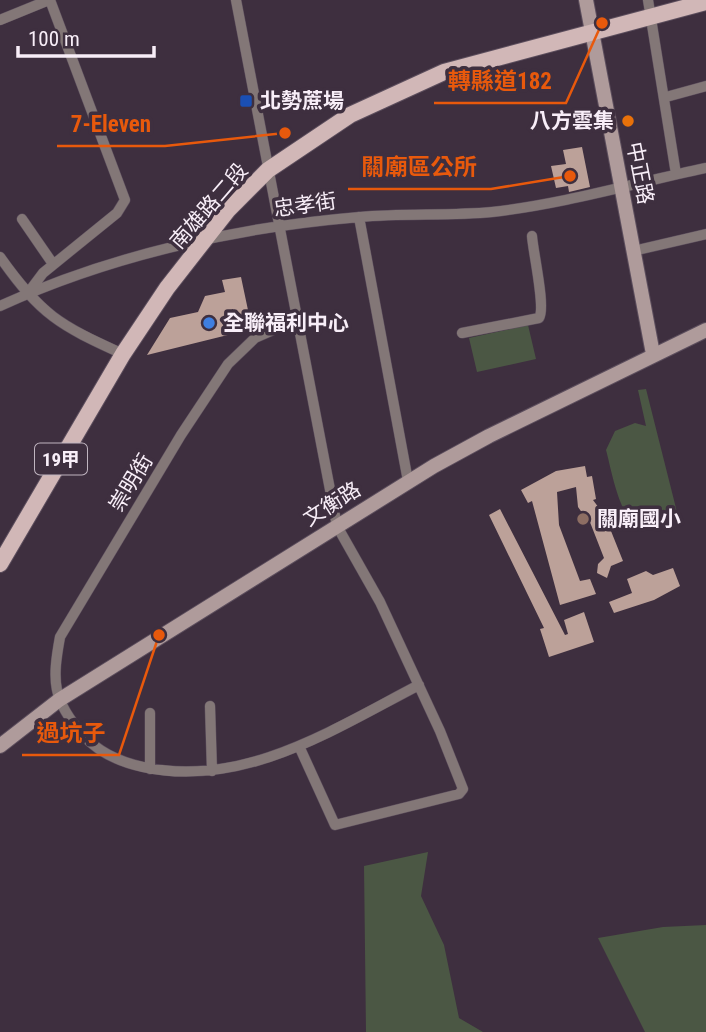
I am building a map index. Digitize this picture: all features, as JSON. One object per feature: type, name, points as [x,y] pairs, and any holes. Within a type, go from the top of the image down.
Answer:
[{"type":"main road","name":"南雄路二段","points":[[0,564],[122,354],[167,288],[229,210],[268,170],[350,115],[444,72],[593,31],[649,8],[706,2]]},
{"type":"street","points":[[0,20],[50,0],[125,200],[117,213],[53,264],[28,294]]},
{"type":"street","points":[[236,0],[337,526],[380,602],[463,782],[459,794],[335,825],[299,746]]},
{"type":"street","name":"中正路","points":[[586,0],[653,354]]},
{"type":"street","points":[[649,8],[666,97],[676,174]]},
{"type":"street","points":[[666,97],[706,86]]},
{"type":"street","name":"忠孝街","points":[[0,306],[121,262],[206,239],[359,217],[489,212],[706,168]]},
{"type":"street","points":[[359,217],[408,481]]},
{"type":"street","points":[[22,219],[53,264]]},
{"type":"street","points":[[633,251],[706,234]]},
{"type":"street","points":[[462,333],[539,318],[544,306],[535,270],[532,236]]},
{"type":"street","points":[[0,257],[38,307],[56,321],[122,354]]},
{"type":"street","name":"崇明街","points":[[59,700],[53,673],[60,637],[181,435],[228,364],[255,338],[296,320]]},
{"type":"street","name":"文衡路","points":[[0,746],[59,700],[408,481],[489,436],[706,330]]},
{"type":"street","points":[[59,700],[76,727],[100,751],[150,769],[180,773],[212,771],[259,761],[299,746],[419,685]]},
{"type":"street","points":[[210,706],[212,771]]},
{"type":"street","points":[[150,713],[150,769]]},
{"type":"green space","points":[[528,325],[536,359],[477,372],[469,338]]},
{"type":"green space","points":[[646,389],[679,520],[672,522],[670,518],[655,528],[642,528],[632,522],[624,510],[606,450],[615,431],[635,423],[646,426],[638,390]]},
{"type":"green space","points":[[428,852],[421,896],[444,945],[459,1018],[483,1032],[366,1032],[364,866]]},
{"type":"green space","points":[[706,925],[706,1032],[645,1032],[598,938],[663,927]]},
{"type":"building","points":[[582,147],[590,187],[569,192],[568,186],[556,188],[551,166],[566,164],[563,150]]},
{"type":"building","name":"全聯福利中心","points":[[241,277],[252,329],[147,355],[170,318],[198,312],[205,296],[225,292],[222,280]]},
{"type":"building","points":[[585,466],[587,477],[592,476],[596,499],[593,500],[605,516],[623,561],[611,566],[607,578],[597,573],[598,564],[604,558],[586,512],[583,514],[578,507],[576,487],[557,492],[559,525],[580,581],[590,579],[596,594],[560,605],[532,501],[528,503],[521,490],[556,471]]},
{"type":"building","points":[[500,509],[565,635],[568,634],[564,620],[584,612],[594,642],[549,657],[540,629],[544,628],[489,515]]},
{"type":"building","points":[[673,568],[680,586],[654,600],[614,613],[609,602],[632,593],[627,579],[646,571],[653,575]]},
{"type":"place","name":"轉縣道182","points":[[602,23]]},
{"type":"place","name":"北勢蔗場","points":[[246,101]]},
{"type":"place","name":"八方雲集","points":[[628,121]]},
{"type":"place","name":"7-Eleven","points":[[285,133]]},
{"type":"place","name":"關廟區公所","points":[[570,176]]},
{"type":"place","name":"全聯福利中心","points":[[209,323]]},
{"type":"place","name":"關廟國小","points":[[583,519]]},
{"type":"place","name":"過坑子","points":[[159,635]]}]
